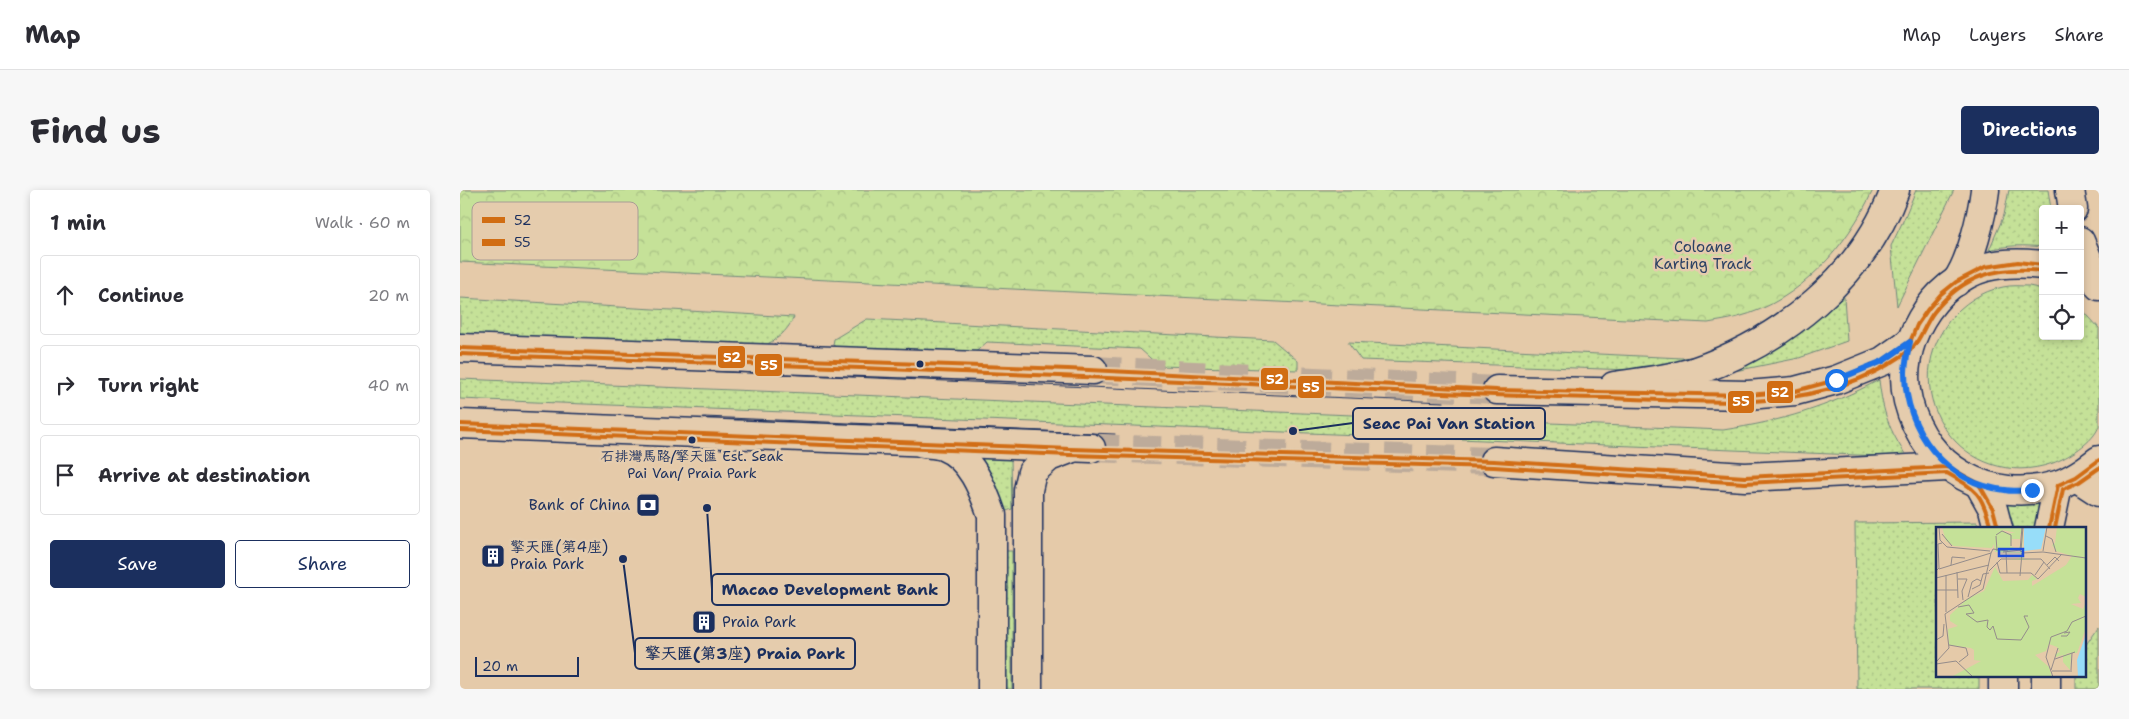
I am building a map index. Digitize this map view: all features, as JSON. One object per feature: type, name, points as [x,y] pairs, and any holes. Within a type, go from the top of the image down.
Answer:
[{"type":"main road","points":[[1588,391],[1695,372],[1733,356],[1787,325],[1810,307],[1859,258],[1877,228],[1894,190]]},
{"type":"main road","points":[[1956,282],[1973,244],[1980,221],[1984,190]]},
{"type":"main road","points":[[2070,190],[2072,205]]},
{"type":"main road","points":[[2084,250],[2099,286]]},
{"type":"main road","points":[[2039,265],[2018,262],[1986,267],[1956,282],[1941,294],[1917,325],[1910,342],[1905,371],[1907,400],[1916,426],[1930,449],[1948,466],[1978,484],[2005,490],[2032,490],[2067,481],[2099,460]]},
{"type":"main road","points":[[2084,282],[2099,295]]},
{"type":"main road","points":[[1496,390],[1748,395],[1795,391],[1836,380],[1883,361],[1910,342]]},
{"type":"main road","points":[[460,348],[1093,370]]},
{"type":"main road","points":[[460,424],[1080,448],[1049,457],[1032,472],[1028,490],[1028,689]]},
{"type":"main road","points":[[922,442],[944,446],[966,463],[982,487],[992,515],[992,689]]},
{"type":"main road","points":[[1494,461],[1745,477],[1948,466]]},
{"type":"main road","points":[[2067,481],[2099,492]]},
{"type":"main road","points":[[2049,527],[2067,481]]},
{"type":"main road","points":[[1978,484],[1993,509],[1998,527]]},
{"type":"green space","name":"Coloane Karting Track","points":[[460,190],[1873,190],[1850,231],[1835,251],[1801,285],[1761,309],[1734,318],[1708,323],[460,262]]},
{"type":"green space","points":[[1916,190],[1954,190],[1897,306],[1891,246]]},
{"type":"green space","points":[[2009,190],[2048,190],[2050,205],[2039,205],[2039,247],[2016,246],[1989,250],[2004,215]]},
{"type":"green space","points":[[2009,286],[2039,288],[2039,340],[2084,340],[2084,311],[2099,328],[2099,426],[2096,432],[2079,449],[2053,463],[2021,469],[1992,464],[1967,451],[1947,431],[1934,407],[1929,379],[1934,350],[1949,321],[1973,299],[1995,289]]},
{"type":"green space","points":[[1844,297],[1847,341],[1799,358],[1740,370],[1683,372],[1361,360],[1348,342],[1682,358],[1730,352],[1830,307]]},
{"type":"green space","points":[[460,298],[794,317],[781,335],[761,347],[460,336]]},
{"type":"green space","points":[[867,319],[1273,340],[1298,361],[1298,370],[1159,366],[1140,349],[987,342],[972,355],[839,349],[833,345],[834,339]]},
{"type":"green space","points":[[460,379],[1723,430],[1785,418],[1804,412],[1860,390],[1879,380],[1888,421],[1907,457],[460,399]]},
{"type":"green space","points":[[970,457],[1011,459],[1012,509],[1001,513]]},
{"type":"green space","points":[[2045,499],[2035,527],[2014,527],[2009,513],[2000,500]]},
{"type":"green space","points":[[1977,522],[1978,527],[1936,527],[1936,677],[1979,677],[1979,689],[1857,689],[1855,523]]},
{"type":"green space","points":[[1002,551],[1012,551],[1012,689],[1002,689]]},
{"type":"green space","points":[[2099,626],[2099,689],[2076,689],[2076,677],[2086,677],[2086,645]]},
{"type":"tunnel","points":[[1093,370],[1497,390]]},
{"type":"tunnel","points":[[1091,448],[1494,461]]},
{"type":"tram line","points":[[709,371],[1444,402]]},
{"type":"tram line","points":[[704,417],[1115,434]]},
{"type":"transit line","name":"52","points":[[460,348],[1068,369],[1497,390],[1748,395],[1795,391],[1836,380],[1883,361],[1910,342],[1917,325],[1928,309],[1941,294],[1956,282],[1985,267],[2018,262],[2039,265]]},
{"type":"transit line","name":"55","points":[[460,354],[844,367],[1465,394],[1735,402],[1791,397],[1830,389],[1866,376],[1910,350],[1916,344],[1934,312],[1945,299],[1969,281],[1996,272],[2010,270],[2039,271]]},
{"type":"transit line","name":"52","points":[[460,424],[1070,449],[1494,461],[1745,477],[1948,467],[1979,484],[1993,509],[1998,527]]},
{"type":"transit line","name":"55","points":[[460,430],[1070,455],[1494,467],[1745,483],[1947,473],[1977,494],[1985,507],[1991,527]]},
{"type":"transit line","name":"52","points":[[2049,527],[2058,485],[2076,477],[2099,460]]},
{"type":"transit line","name":"55","points":[[2055,527],[2063,489],[2079,482],[2099,468]]},
{"type":"place","name":"Seac Pai Van Station","points":[[1293,431]]},
{"type":"place","name":"石排灣馬路/擎天匯 Est. Seak Pai Van/ Praia Park","points":[[692,440]]},
{"type":"place","name":"Bank of China","points":[[648,505]]},
{"type":"place","name":"Macao Development Bank","points":[[707,508]]},
{"type":"place","name":"擎天匯(第4座) Praia Park","points":[[493,556]]},
{"type":"place","name":"擎天匯(第3座) Praia Park","points":[[623,559]]},
{"type":"place","name":"Praia Park","points":[[704,622]]},
{"type":"route","points":[[1836,380],[1883,361],[1910,342],[1905,371],[1907,400],[1916,426],[1930,449],[1948,466],[1978,484],[2005,490],[2032,490]]}]
